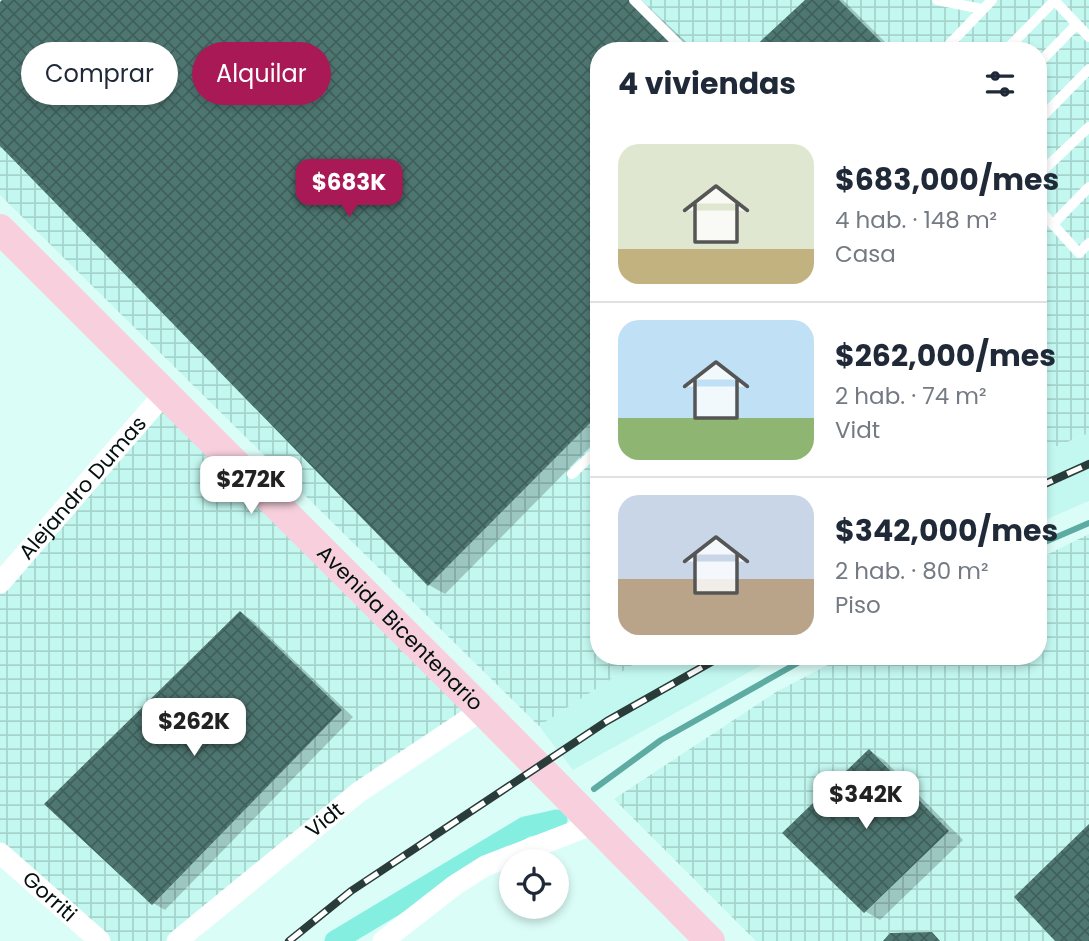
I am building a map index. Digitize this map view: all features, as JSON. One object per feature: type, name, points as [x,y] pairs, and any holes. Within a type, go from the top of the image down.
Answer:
[{"type":"main road","name":"Avenida Bicentenario","points":[[0,229],[710,941]]},
{"type":"street","name":"Alejandro Dumas","points":[[0,583],[164,394]]},
{"type":"street","name":"Vidt","points":[[177,941],[359,792],[482,710]]},
{"type":"street","points":[[383,941],[455,885],[485,866],[594,824]]},
{"type":"street","name":"Gorriti","points":[[0,853],[100,941]]},
{"type":"lane","points":[[634,0],[676,42]]},
{"type":"lane","points":[[937,0],[982,9]]},
{"type":"lane","points":[[951,42],[992,0]]},
{"type":"lane","points":[[1014,42],[1055,0],[1089,37]]},
{"type":"lane","points":[[1047,55],[1077,24]]},
{"type":"lane","points":[[1047,112],[1089,69]]},
{"type":"lane","points":[[1047,167],[1089,127]]},
{"type":"lane","points":[[1053,224],[1089,187]]},
{"type":"lane","points":[[1047,218],[1079,253],[1089,243]]},
{"type":"lane","points":[[572,474],[590,457]]},
{"type":"shaded area","points":[[0,0],[1089,0],[1089,433],[1047,450],[1047,42],[590,42],[590,665],[632,665],[539,726],[0,195]]},
{"type":"shaded area","points":[[164,394],[482,710],[177,941],[100,941],[0,854],[0,583]]},
{"type":"shaded area","points":[[1089,433],[1089,501],[1047,519],[1047,450]]},
{"type":"shaded area","points":[[1089,534],[1089,941],[756,941],[614,799],[776,692],[828,665],[1047,665],[1047,555]]},
{"type":"shaded area","points":[[632,665],[762,665],[573,770],[539,726]]},
{"type":"building","points":[[2,0],[637,0],[682,42],[590,42],[590,423],[428,586],[0,146]]},
{"type":"building","points":[[805,0],[839,0],[881,42],[760,42]]},
{"type":"building","points":[[240,611],[342,710],[152,905],[44,804]]},
{"type":"building","points":[[869,749],[949,831],[864,913],[782,833]]},
{"type":"building","points":[[1089,824],[1089,941],[1055,941],[1014,897]]},
{"type":"building","points":[[932,932],[940,941],[883,941],[890,933]]},
{"type":"waterway","points":[[1047,541],[1089,523]]},
{"type":"waterway","points":[[594,789],[661,740],[794,665]]},
{"type":"waterway","points":[[335,941],[525,827],[557,820]]},
{"type":"railway","points":[[1047,483],[1089,464]]},
{"type":"railway","points":[[289,941],[351,891],[607,721],[706,665]]}]
